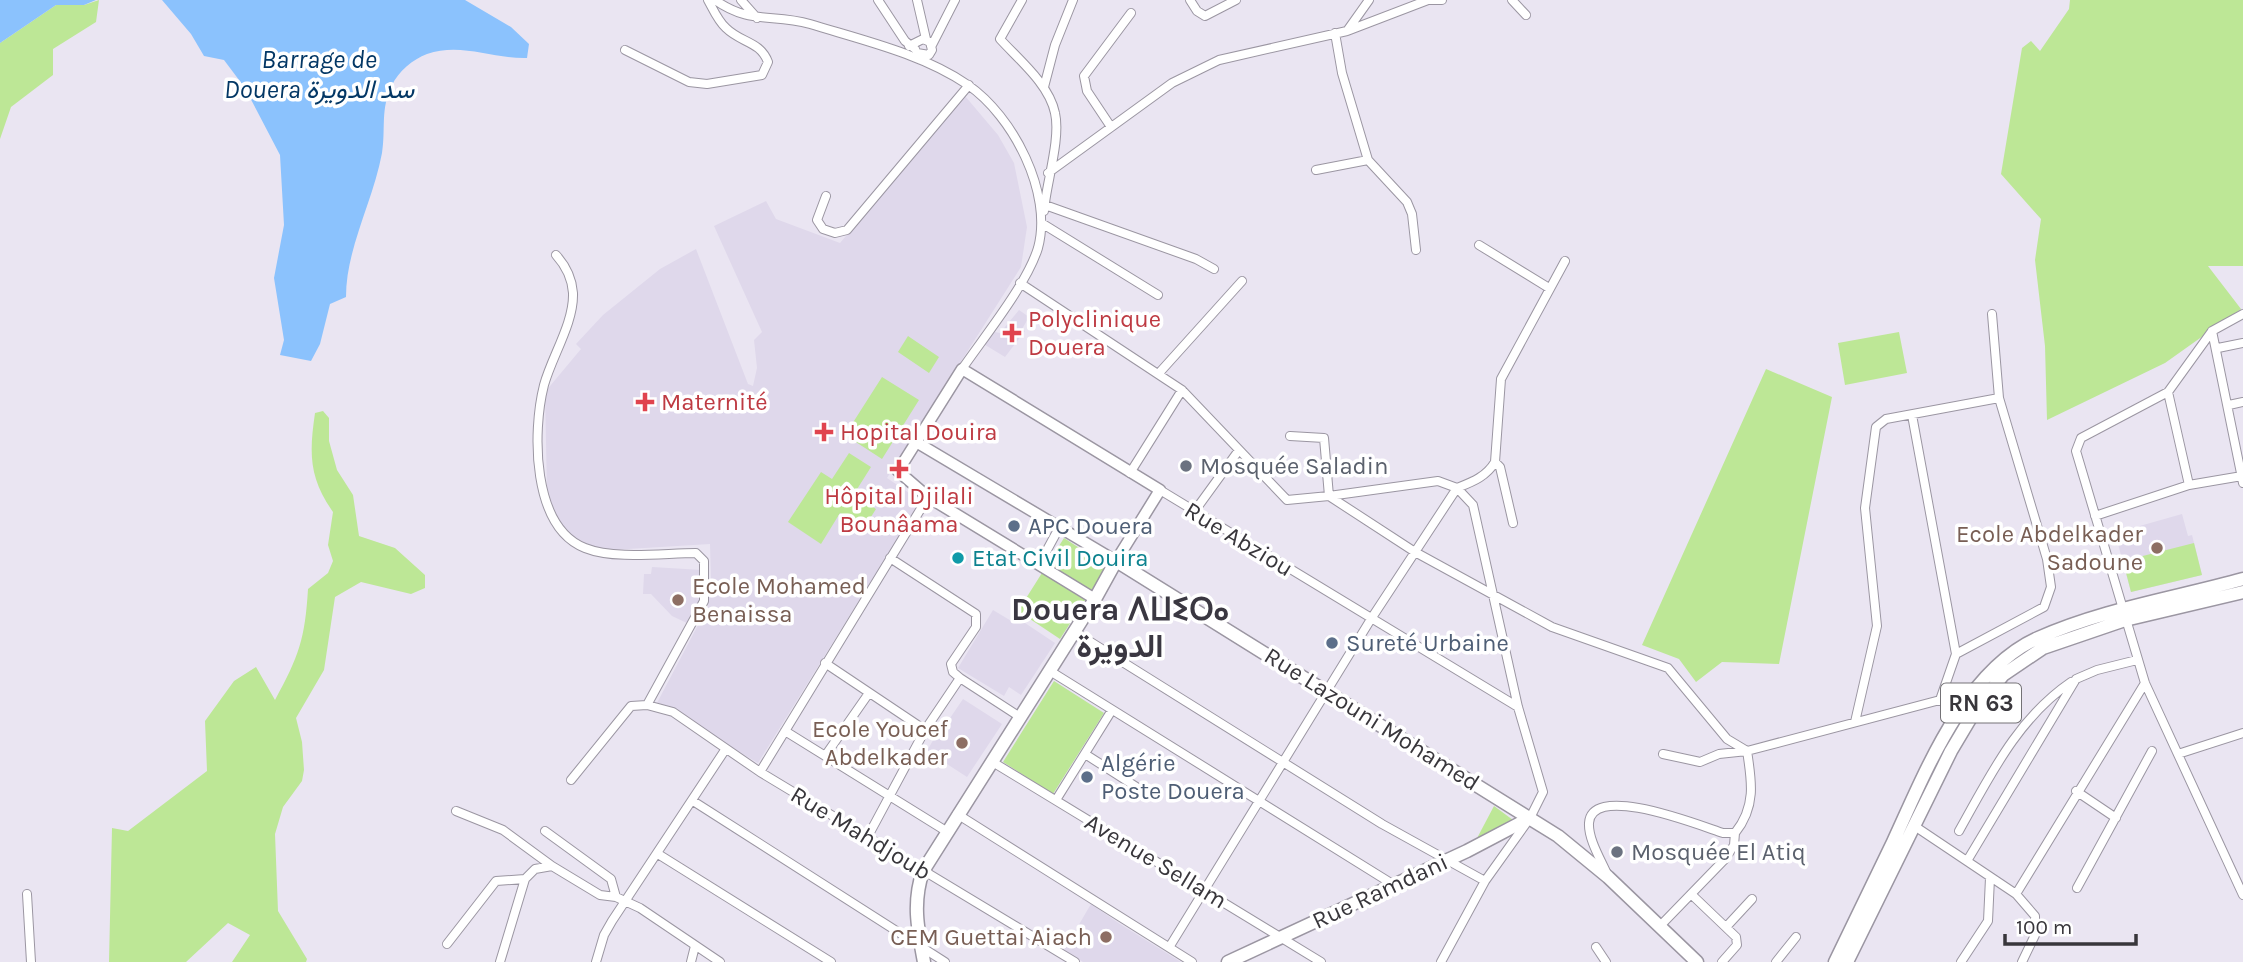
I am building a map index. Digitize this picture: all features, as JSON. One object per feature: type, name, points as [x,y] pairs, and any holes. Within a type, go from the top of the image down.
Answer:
[{"type":"main road","points":[[924,962],[915,897],[923,871],[1095,599],[1116,561]]},
{"type":"main road","name":"Rue Lazouni Mohamed","points":[[1116,561],[1530,818],[1608,877],[1697,962]]},
{"type":"main road","points":[[2124,615],[2243,579]]},
{"type":"main road","points":[[1835,962],[1918,789],[1994,667],[2022,647],[2073,625],[2243,592]]},
{"type":"main road","name":"RN 63","points":[[1847,962],[1967,713]]},
{"type":"main road","name":"Rue Ramdani","points":[[1228,962],[1447,860],[1530,818]]},
{"type":"street","points":[[625,50],[689,82],[708,84],[762,75],[768,62],[765,53],[757,45],[724,27],[708,0]]},
{"type":"street","points":[[715,0],[732,12],[757,18],[798,21],[914,50],[929,42],[955,0]]},
{"type":"street","points":[[741,0],[757,18]]},
{"type":"street","points":[[878,0],[914,50],[969,85],[993,109],[1024,152],[1036,185],[1040,235]]},
{"type":"street","points":[[917,0],[932,50],[927,59]]},
{"type":"street","points":[[1021,0],[1000,39],[1044,87],[1055,112],[1056,127],[1043,224],[1033,260],[1020,283],[898,471],[928,498],[1040,563],[1095,599]]},
{"type":"street","points":[[1044,87],[1055,45],[1073,0]]},
{"type":"street","points":[[1190,0],[1197,11],[1205,16],[1236,0]]},
{"type":"street","points":[[1347,31],[1369,0]]},
{"type":"street","points":[[1048,173],[1172,83],[1219,60],[1347,31],[1428,0],[1441,0]]},
{"type":"street","points":[[1512,0],[1526,15]]},
{"type":"street","points":[[1111,127],[1087,91],[1084,76],[1131,13]]},
{"type":"street","points":[[1335,33],[1342,73],[1368,160],[1407,202],[1416,250]]},
{"type":"street","points":[[826,196],[817,220],[819,224],[835,233],[847,230],[969,85]]},
{"type":"street","points":[[1316,170],[1368,160]]},
{"type":"street","points":[[1045,205],[1196,259],[1214,269]]},
{"type":"street","points":[[1043,224],[1158,295]]},
{"type":"street","points":[[1479,245],[1549,288]]},
{"type":"street","points":[[556,255],[565,266],[573,295],[571,311],[544,387],[540,410],[545,502],[554,523],[568,539],[600,552],[696,553],[704,561],[704,601],[648,705],[631,706],[571,780]]},
{"type":"street","points":[[1170,946],[1371,619],[1457,488],[1485,474],[1494,462],[1501,379],[1565,261]]},
{"type":"street","points":[[1160,372],[1242,281]]},
{"type":"street","points":[[1020,283],[1160,372],[1182,390],[1287,500],[1424,481],[1447,482],[1457,488],[1473,505],[1518,708],[1543,792],[1530,818],[1485,881],[1441,962]]},
{"type":"street","points":[[1956,654],[2036,613],[2049,599],[2051,587],[2047,559],[1999,398],[1992,314]]},
{"type":"street","points":[[2243,314],[2212,331],[2168,392],[2086,435],[2078,443],[2077,459],[2145,683],[2243,895]]},
{"type":"street","points":[[2095,516],[2189,485],[2242,479],[2241,459],[2212,331]]},
{"type":"street","points":[[2218,348],[2243,343]]},
{"type":"street","name":"Rue Abziou","points":[[962,369],[1518,708]]},
{"type":"street","points":[[1130,473],[1182,390]]},
{"type":"street","points":[[2168,392],[2189,485]]},
{"type":"street","points":[[1855,722],[1877,626],[1865,508],[1875,431],[1882,421],[1999,398]]},
{"type":"street","points":[[2229,405],[2243,402]]},
{"type":"street","points":[[1912,415],[1956,654],[1940,700]]},
{"type":"street","points":[[1290,436],[1324,438],[1329,495]]},
{"type":"street","name":"Rue Lazouni Mohamed","points":[[916,442],[1116,561]]},
{"type":"street","points":[[1194,512],[1239,450]]},
{"type":"street","points":[[1494,462],[1500,467],[1513,523]]},
{"type":"street","points":[[1116,561],[1160,489]]},
{"type":"street","points":[[1329,495],[1415,552],[1552,627],[1668,668],[1727,739],[1747,751]]},
{"type":"street","points":[[760,772],[928,498]]},
{"type":"street","points":[[1040,563],[1060,526]]},
{"type":"street","points":[[890,558],[975,614],[976,627],[951,664],[953,672],[1020,717]]},
{"type":"street","points":[[1073,631],[1284,764],[1485,881]]},
{"type":"street","points":[[1959,831],[2011,740],[2050,697],[2076,679],[2097,670],[2137,660]]},
{"type":"street","points":[[825,663],[925,730]]},
{"type":"street","points":[[1050,671],[1394,885]]},
{"type":"street","points":[[867,838],[925,730],[960,678]]},
{"type":"street","points":[[1967,861],[2076,679]]},
{"type":"street","points":[[2016,894],[2145,683]]},
{"type":"street","points":[[825,756],[869,693]]},
{"type":"street","points":[[1662,754],[1700,762],[1718,754],[1747,751],[1940,700],[1967,713]]},
{"type":"street","name":"Rue Mahdjoub","points":[[648,705],[673,712],[760,772],[1075,962]]},
{"type":"street","points":[[1056,800],[1112,710]]},
{"type":"street","points":[[785,731],[946,831]]},
{"type":"street","points":[[2178,754],[2243,733]]},
{"type":"street","points":[[596,962],[604,935],[725,750]]},
{"type":"street","points":[[1660,926],[1726,858],[1734,845],[1735,833],[1750,807],[1752,787],[1747,751]]},
{"type":"street","points":[[2077,888],[2152,751]]},
{"type":"street","points":[[1085,754],[1150,795]]},
{"type":"street","name":"Avenue Sellam","points":[[991,761],[1321,962]]},
{"type":"street","points":[[2076,792],[2116,818]]},
{"type":"street","points":[[693,801],[946,962]]},
{"type":"street","points":[[1608,877],[1590,831],[1589,820],[1594,812],[1603,807],[1629,806],[1723,833],[1735,833]]},
{"type":"street","points":[[456,811],[503,830],[552,866],[600,895],[626,901],[720,962]]},
{"type":"street","points":[[957,814],[1192,962]]},
{"type":"street","points":[[1913,825],[2016,894],[2035,916],[2035,935],[2022,962]]},
{"type":"street","points":[[545,831],[611,879],[616,897]]},
{"type":"street","points":[[658,854],[831,962]]},
{"type":"street","points":[[500,962],[525,878],[535,869],[552,866]]},
{"type":"street","points":[[447,944],[496,881],[525,878]]},
{"type":"street","points":[[1961,962],[1988,921],[1990,878]]},
{"type":"street","points":[[27,894],[31,962]]},
{"type":"street","points":[[1691,894],[1736,937],[1737,945],[1722,962]]},
{"type":"street","points":[[1727,926],[1752,899]]},
{"type":"street","points":[[1776,962],[1796,937]]},
{"type":"street","points":[[691,962],[695,946]]},
{"type":"street","points":[[1596,947],[1606,962]]},
{"type":"shaded area","name":"Hopital Douira","points":[[965,96],[998,135],[1014,163],[1027,227],[1021,267],[887,478],[921,501],[758,763],[657,703],[708,606],[711,580],[710,544],[612,550],[585,545],[571,536],[560,524],[547,492],[545,392],[581,349],[576,344],[603,315],[660,269],[696,249],[748,384],[753,386],[757,368],[754,340],[762,332],[714,226],[766,201],[776,219],[840,243]]},
{"type":"shaded area","name":"Polyclinique Douera","points":[[1019,310],[1029,317],[1022,329],[1025,331],[1005,357],[982,343],[989,331],[1000,333]]},
{"type":"shaded area","name":"Ecole Abdelkader Sadoune","points":[[2182,514],[2188,536],[2192,535],[2202,575],[2131,592],[2115,533]]},
{"type":"shaded area","name":"Ecole Mohamed Benaissa","points":[[652,567],[702,570],[699,607],[692,607],[689,624],[672,616],[651,594],[643,594],[644,574],[651,574]]},
{"type":"shaded area","points":[[993,610],[1013,622],[1016,617],[1055,643],[1021,695],[1009,687],[1004,696],[958,668]]},
{"type":"shaded area","name":"Ecole Youcef Abdelkader","points":[[963,699],[1002,724],[967,777],[927,751],[945,719],[948,721]]},
{"type":"shaded area","name":"CEM Guettai Aiach","points":[[1091,904],[1181,962],[1083,962],[1064,950]]},
{"type":"green space","points":[[99,0],[96,22],[53,49],[53,75],[11,107],[0,139],[0,43],[56,5],[84,5]]},
{"type":"green space","points":[[2070,0],[2243,0],[2243,266],[2208,266],[2241,309],[2165,363],[2047,420],[2045,346],[2035,260],[2041,219],[2001,174],[2022,48],[2031,41],[2040,51],[2069,9]]},
{"type":"green space","points":[[1899,332],[1907,373],[1845,385],[1838,343]]},
{"type":"green space","points":[[908,336],[939,357],[929,373],[898,352]]},
{"type":"green space","points":[[1766,369],[1832,397],[1779,664],[1722,662],[1696,682],[1679,659],[1642,645]]},
{"type":"green space","points":[[882,377],[919,400],[882,459],[845,435]]},
{"type":"green space","points":[[323,411],[329,418],[329,441],[337,470],[353,495],[359,536],[395,548],[425,575],[425,588],[411,594],[361,582],[335,597],[324,670],[296,718],[302,742],[304,770],[302,781],[283,807],[275,834],[278,911],[307,959],[306,962],[232,962],[250,935],[228,923],[186,962],[109,962],[112,828],[128,831],[207,771],[205,721],[234,681],[256,667],[275,700],[295,659],[303,634],[308,589],[328,573],[333,561],[328,545],[333,512],[315,477],[312,453],[315,413]]},
{"type":"green space","points":[[849,453],[871,467],[854,494],[876,509],[864,528],[840,513],[821,544],[788,522],[821,472],[832,479]]},
{"type":"green space","points":[[1064,538],[1107,566],[1060,639],[1018,611]]},
{"type":"green space","points":[[2194,543],[2202,575],[2131,592],[2123,561]]},
{"type":"green space","points":[[1054,681],[1104,713],[1053,794],[1003,762]]},
{"type":"green space","points":[[1494,806],[1513,820],[1475,842]]},
{"type":"water","points":[[0,0],[96,0],[84,5],[56,5],[0,43]]},
{"type":"water","name":"Barrage de Douera سد الدويرة","points":[[162,0],[465,0],[511,27],[529,44],[527,58],[465,50],[427,54],[406,66],[398,75],[386,102],[382,153],[350,261],[346,297],[330,304],[320,344],[311,361],[280,355],[284,340],[274,278],[284,225],[280,155],[245,88],[224,60],[204,56],[191,34]]},
{"type":"place","name":"Polyclinique Douera","points":[[1012,333]]},
{"type":"place","name":"Maternité","points":[[645,402]]},
{"type":"place","name":"Hopital Douira","points":[[824,432]]},
{"type":"place","name":"Mosquée Saladin","points":[[1186,466]]},
{"type":"place","name":"Hôpital Djilali Bounâama","points":[[899,469]]},
{"type":"place","name":"APC Douera","points":[[1014,526]]},
{"type":"place","name":"Ecole Abdelkader Sadoune","points":[[2157,548]]},
{"type":"place","name":"Etat Civil Douira","points":[[958,558]]},
{"type":"place","name":"Ecole Mohamed Benaissa","points":[[678,600]]},
{"type":"place","name":"Sureté Urbaine","points":[[1332,643]]},
{"type":"place","name":"Ecole Youcef Abdelkader","points":[[962,743]]},
{"type":"place","name":"Algérie Poste Douera","points":[[1087,777]]},
{"type":"place","name":"Mosquée El Atiq","points":[[1617,852]]},
{"type":"place","name":"CEM Guettai Aiach","points":[[1106,937]]},
{"type":"district","name":"Douera ⴷⵡⵉⵔⴰ الدويرة","points":[[1120,628]]}]
